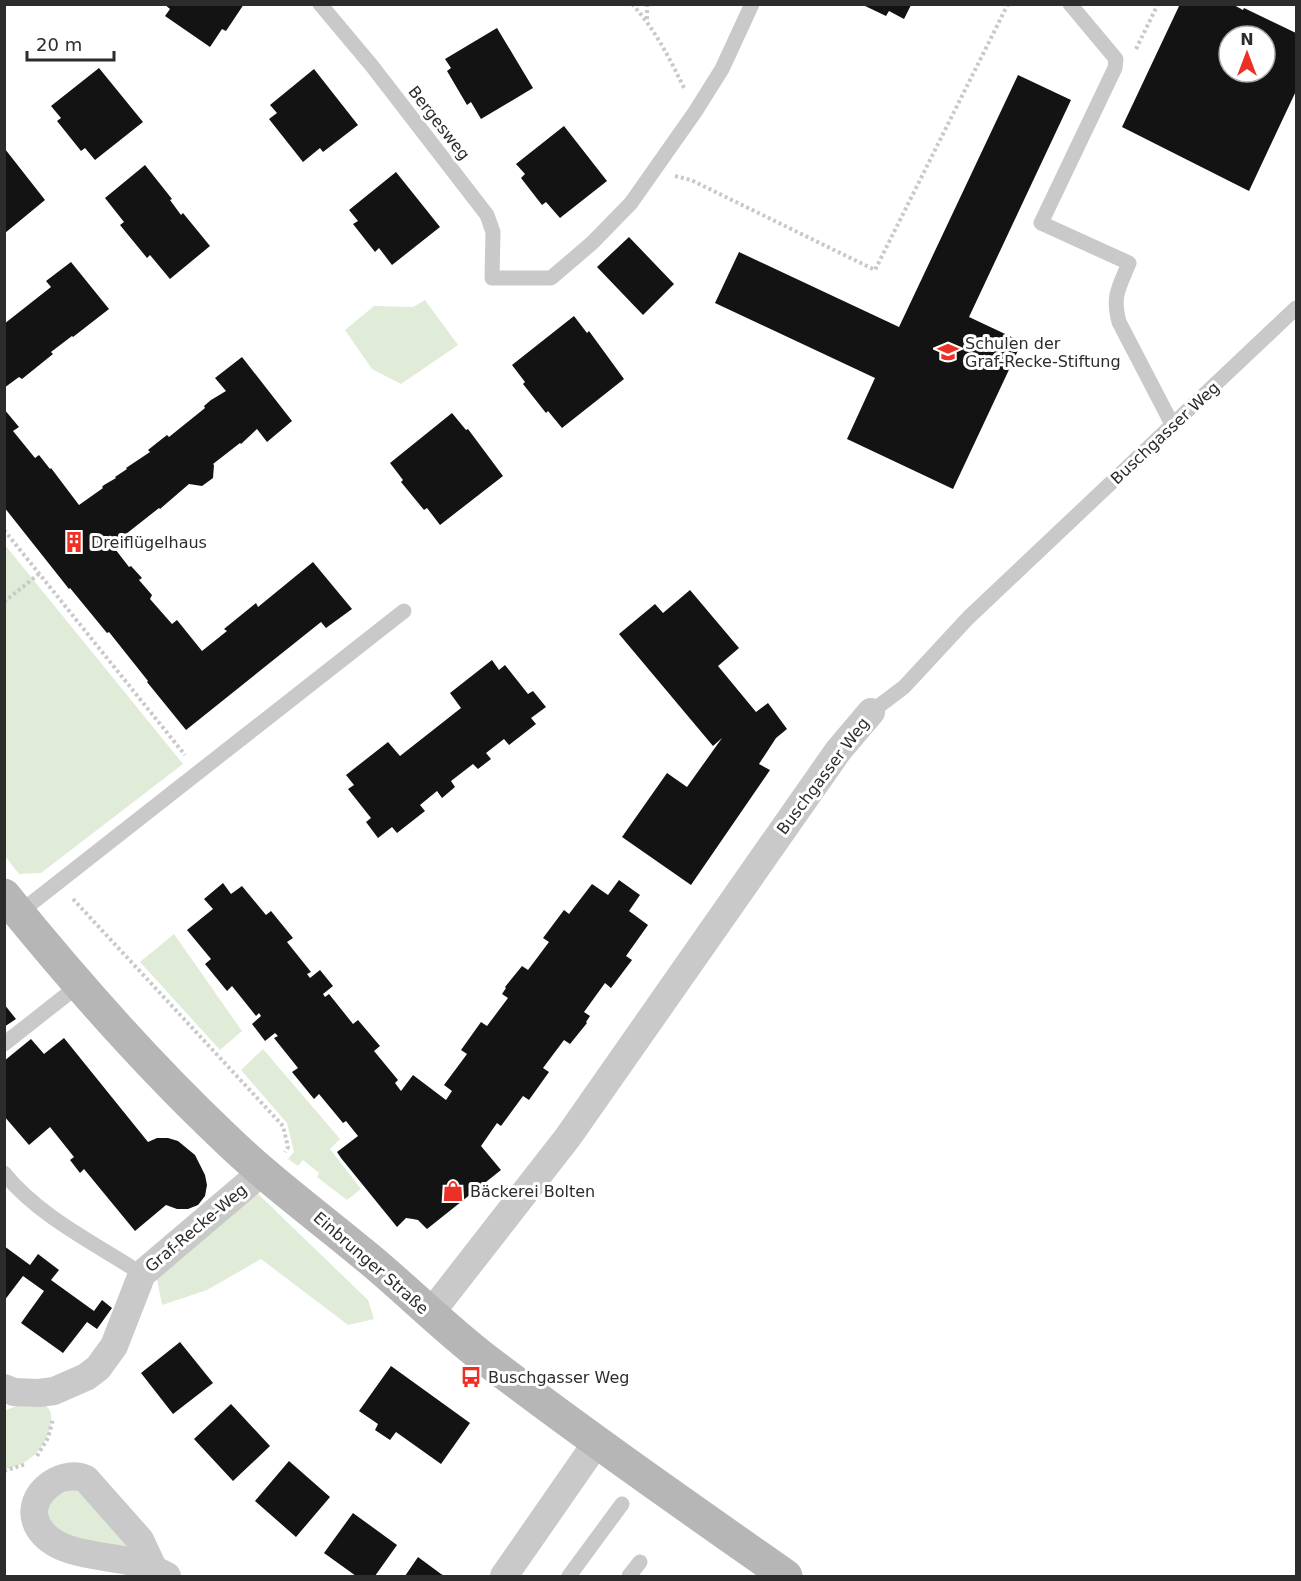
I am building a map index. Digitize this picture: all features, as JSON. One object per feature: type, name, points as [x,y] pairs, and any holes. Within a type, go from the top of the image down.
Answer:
[{"type":"street","name":"Buschgasser Weg","points":[[430,1314],[568,1137],[838,752],[871,712]]},
{"type":"street","name":"Einbrunger Straße","points":[[12,904],[79,986],[183,1098],[271,1166],[365,1256],[430,1314],[483,1358],[597,1442],[786,1576]]},
{"type":"street","name":"Graf-Recke-Weg","points":[[8,1393],[54,1391],[86,1377],[98,1368],[114,1346],[142,1274],[271,1166]]},
{"type":"street","points":[[504,1576],[597,1442]]},
{"type":"lane","name":"Bergesweg","points":[[321,4],[487,215],[493,232],[492,278],[551,278],[600,235],[631,202],[654,170]]},
{"type":"lane","points":[[654,170],[722,69],[752,4]]},
{"type":"lane","points":[[1070,4],[1116,59],[1115,69],[1041,223],[1129,264],[1114,305],[1119,322],[1173,426]]},
{"type":"lane","name":"Buschgasser Weg","points":[[871,712],[904,687],[968,618],[1296,308]]},
{"type":"lane","points":[[12,904],[58,883],[404,611]]},
{"type":"lane","points":[[4,1044],[79,986]]},
{"type":"lane","points":[[4,1173],[16,1188],[44,1211],[142,1274]]},
{"type":"lane","points":[[569,1576],[622,1504]]},
{"type":"lane","points":[[629,1576],[640,1562]]},
{"type":"path","points":[[632,4],[647,21],[672,62],[695,112]]},
{"type":"path","points":[[647,4],[647,21]]},
{"type":"path","points":[[654,170],[691,180],[875,270],[1008,4]]},
{"type":"path","points":[[1115,69],[1126,68],[1158,4]]},
{"type":"path","points":[[4,530],[199,772]]},
{"type":"path","points":[[4,602],[40,573]]},
{"type":"path","points":[[58,883],[283,1126],[288,1147],[271,1166]]},
{"type":"path","points":[[4,1471],[26,1464],[39,1455],[51,1430],[54,1416],[54,1391]]},
{"type":"green space","points":[[425,300],[458,345],[401,384],[372,369],[345,330],[374,306],[413,307]]},
{"type":"green space","points":[[5,545],[183,764],[41,873],[19,874],[5,856]]},
{"type":"green space","points":[[174,934],[242,1031],[220,1050],[140,962]]},
{"type":"green space","points":[[263,1049],[340,1139],[330,1149],[361,1189],[347,1200],[317,1177],[319,1173],[303,1160],[298,1166],[288,1159],[294,1152],[287,1123],[241,1070]]},
{"type":"green space","points":[[256,1192],[368,1300],[374,1319],[348,1325],[261,1259],[207,1290],[162,1305],[157,1279]]},
{"type":"green space","points":[[23,1403],[47,1407],[51,1415],[49,1430],[42,1446],[30,1459],[5,1469],[4,1411]]},
{"type":"green space","points":[[73,1489],[84,1492],[135,1545],[131,1556],[48,1528],[49,1499]]},
{"type":"building","points":[[164,4],[244,4],[226,31],[222,29],[210,47],[165,16],[170,9]]},
{"type":"building","points":[[1180,4],[1232,4],[1243,10],[1244,8],[1296,33],[1296,91],[1249,191],[1122,127]]},
{"type":"building","points":[[863,5],[911,5],[904,19],[889,11],[886,16]]},
{"type":"building","points":[[497,28],[533,88],[481,119],[471,102],[467,105],[447,71],[451,68],[445,59]]},
{"type":"building","points":[[99,68],[143,122],[95,160],[85,148],[81,151],[57,121],[61,118],[51,106]]},
{"type":"building","points":[[314,69],[358,125],[323,152],[320,148],[303,162],[269,119],[277,113],[270,105]]},
{"type":"building","points":[[1018,75],[1071,100],[969,317],[1022,342],[953,489],[847,439],[875,378],[715,303],[739,252],[899,327]]},
{"type":"building","points":[[564,126],[607,181],[560,218],[546,202],[542,205],[521,178],[525,174],[516,164]]},
{"type":"building","points":[[5,149],[45,200],[5,233]]},
{"type":"building","points":[[145,165],[172,199],[170,200],[181,215],[183,213],[210,246],[170,279],[150,255],[147,258],[120,225],[124,222],[105,198]]},
{"type":"building","points":[[396,172],[440,227],[392,265],[379,248],[375,252],[353,224],[358,221],[349,210]]},
{"type":"building","points":[[629,237],[674,284],[643,315],[597,267]]},
{"type":"building","points":[[71,262],[109,309],[51,352],[53,354],[22,379],[19,377],[4,388],[4,324],[51,287],[46,281]]},
{"type":"building","points":[[574,316],[587,333],[589,331],[624,379],[562,428],[548,411],[546,413],[523,384],[525,382],[512,365]]},
{"type":"building","name":"Dreiflügelhaus","points":[[242,357],[292,421],[267,442],[257,429],[213,464],[213,478],[202,486],[189,484],[112,545],[129,567],[131,566],[142,578],[139,580],[152,595],[150,599],[172,624],[177,620],[202,651],[227,631],[224,629],[256,603],[258,607],[313,562],[352,609],[326,628],[321,622],[186,730],[109,632],[107,633],[69,589],[4,507],[4,409],[19,427],[13,431],[35,458],[39,455],[51,468],[79,505],[150,452],[148,450],[167,435],[169,437],[205,408],[204,406],[211,400],[226,391],[215,378]]},
{"type":"building","points":[[452,413],[466,430],[468,429],[503,476],[440,525],[401,482],[403,480],[390,463]]},
{"type":"building","points":[[690,590],[739,648],[718,666],[756,712],[768,703],[787,729],[776,738],[759,764],[770,770],[691,885],[622,837],[667,773],[687,787],[722,738],[713,746],[619,634],[655,604],[663,613]]},
{"type":"building","points":[[492,660],[499,670],[505,665],[528,694],[533,691],[546,707],[531,718],[536,724],[509,745],[504,739],[486,753],[491,759],[478,769],[473,764],[451,781],[455,787],[442,798],[437,791],[420,805],[425,811],[397,833],[392,827],[378,838],[366,822],[371,818],[348,789],[354,785],[346,775],[388,742],[400,756],[442,723],[461,708],[450,693]]},
{"type":"building","points":[[619,880],[640,895],[629,911],[648,925],[626,956],[632,960],[611,988],[605,983],[584,1012],[590,1016],[587,1023],[570,1044],[564,1040],[543,1068],[549,1072],[529,1100],[523,1096],[501,1126],[497,1123],[481,1146],[501,1170],[427,1229],[418,1220],[406,1218],[397,1227],[341,1158],[337,1152],[358,1136],[346,1121],[343,1123],[319,1094],[314,1099],[292,1072],[298,1068],[274,1038],[278,1036],[275,1033],[265,1041],[252,1024],[261,1016],[259,1013],[256,1016],[232,986],[227,991],[205,964],[211,959],[187,930],[213,909],[204,899],[223,883],[231,894],[242,886],[266,915],[271,911],[293,938],[287,942],[311,972],[307,974],[310,978],[320,970],[333,986],[323,994],[325,997],[329,994],[353,1024],[358,1020],[380,1046],[374,1051],[398,1080],[395,1083],[401,1091],[413,1075],[446,1100],[452,1091],[444,1085],[467,1054],[461,1050],[481,1022],[487,1026],[508,998],[502,994],[505,987],[522,966],[528,970],[549,942],[543,938],[564,910],[569,914],[592,884],[608,895]]},
{"type":"building","points":[[4,1004],[16,1019],[4,1027]]},
{"type":"building","points":[[64,1038],[148,1142],[157,1138],[168,1138],[178,1141],[195,1155],[205,1175],[207,1185],[205,1196],[198,1205],[188,1209],[177,1209],[166,1205],[135,1231],[84,1169],[80,1173],[70,1160],[74,1157],[50,1127],[29,1145],[4,1116],[4,1061],[31,1039],[44,1054]]},
{"type":"building","points":[[4,1246],[30,1265],[38,1254],[59,1270],[51,1280],[94,1311],[102,1300],[112,1308],[97,1329],[87,1322],[63,1353],[21,1323],[44,1291],[23,1276],[4,1301]]},
{"type":"building","points":[[180,1342],[213,1383],[173,1414],[141,1373]]},
{"type":"building","points":[[391,1366],[470,1423],[441,1464],[396,1432],[390,1440],[375,1430],[378,1424],[359,1411]]},
{"type":"building","points":[[231,1404],[270,1446],[233,1481],[194,1439]]},
{"type":"building","points":[[289,1461],[330,1497],[296,1537],[255,1501]]},
{"type":"building","points":[[353,1513],[397,1545],[375,1576],[356,1576],[324,1553]]},
{"type":"building","points":[[418,1557],[441,1574],[445,1576],[405,1576]]},
{"type":"place","name":"Schulen der Graf-Recke-Stiftung","points":[[948,352]]},
{"type":"place","name":"Dreiflügelhaus","points":[[74,542]]},
{"type":"place","name":"Bäckerei Bolten","points":[[453,1191]]},
{"type":"place","name":"Buschgasser Weg","points":[[471,1377]]}]
